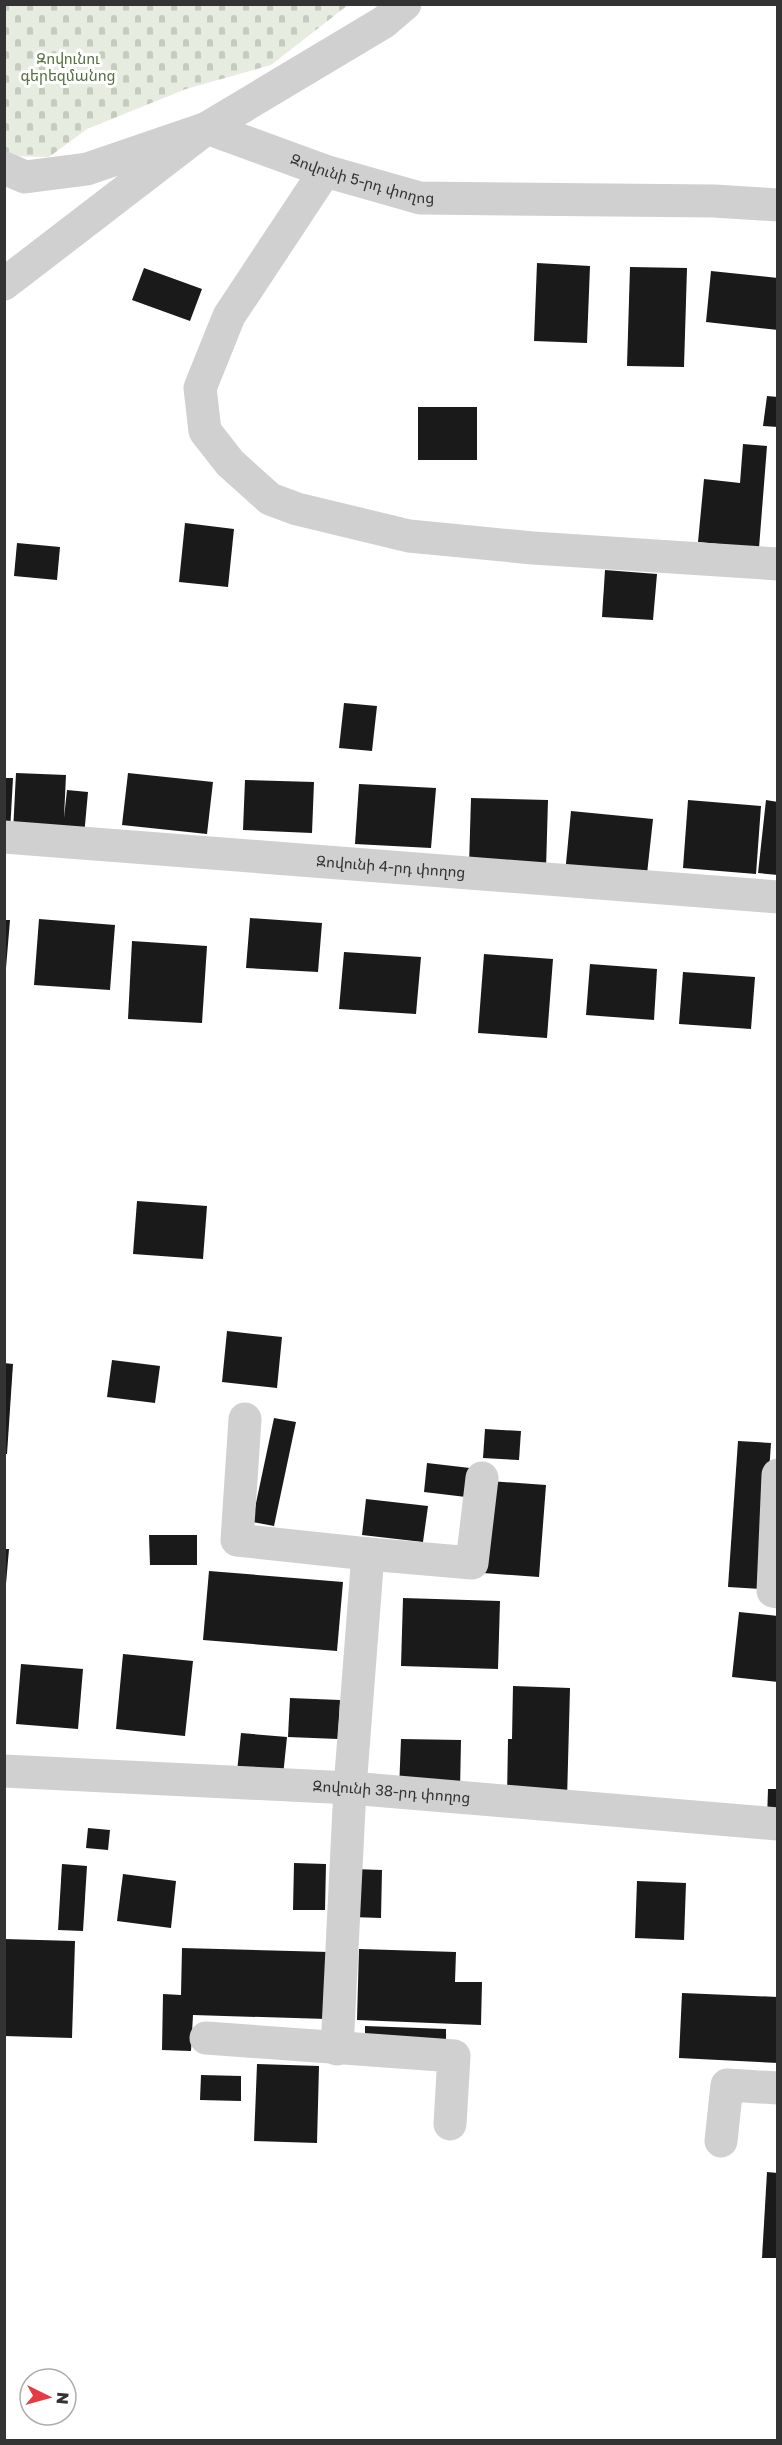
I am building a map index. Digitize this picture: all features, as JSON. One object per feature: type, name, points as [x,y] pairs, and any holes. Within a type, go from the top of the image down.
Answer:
[{"type":"street","points":[[4,284],[207,128],[384,22],[405,4]]},
{"type":"street","points":[[4,168],[26,177],[87,168],[207,128]]},
{"type":"street","name":"Զովունի 5-րդ փողոց","points":[[207,128],[325,171],[420,198],[714,201],[777,205]]},
{"type":"street","points":[[325,171],[229,316],[200,388],[205,431],[230,463],[270,499],[297,509],[409,536],[533,548],[777,564]]},
{"type":"street","name":"Զովունի 4-րդ փողոց","points":[[4,837],[777,897]]},
{"type":"street","points":[[246,1419],[237,1540],[472,1563],[482,1478]]},
{"type":"street","points":[[777,1475],[773,1591],[777,1592]]},
{"type":"street","points":[[337,2049],[350,1788],[368,1554]]},
{"type":"street","name":"Զովունի 38-րդ փողոց","points":[[4,1771],[350,1788],[777,1824]]},
{"type":"street","points":[[206,2038],[454,2056],[450,2124]]},
{"type":"street","points":[[721,2141],[727,2085],[777,2088]]},
{"type":"green space","name":"Զովունու գերեզմանոց","points":[[5,5],[348,5],[271,65],[186,89],[87,129],[49,157],[5,156]]},
{"type":"building","points":[[537,263],[590,266],[587,343],[534,341]]},
{"type":"building","points":[[630,267],[687,268],[684,367],[627,366]]},
{"type":"building","points":[[144,268],[202,289],[190,321],[132,300]]},
{"type":"building","points":[[711,271],[778,278],[778,330],[706,322]]},
{"type":"building","points":[[767,396],[778,397],[778,427],[763,426]]},
{"type":"building","points":[[418,407],[477,407],[477,460],[418,460]]},
{"type":"building","points":[[743,444],[767,446],[759,548],[698,542],[704,479],[740,483]]},
{"type":"building","points":[[185,523],[234,529],[228,587],[179,582]]},
{"type":"building","points":[[17,543],[60,547],[57,580],[14,576]]},
{"type":"building","points":[[605,570],[657,574],[653,620],[602,617]]},
{"type":"building","points":[[344,703],[377,706],[372,751],[339,748]]},
{"type":"building","points":[[16,773],[66,775],[64,818],[67,790],[88,792],[84,836],[13,832]]},
{"type":"building","points":[[128,773],[213,782],[207,834],[122,825]]},
{"type":"building","points":[[4,778],[13,778],[10,832],[4,831]]},
{"type":"building","points":[[245,780],[314,782],[312,833],[243,830]]},
{"type":"building","points":[[359,784],[436,788],[431,848],[355,844]]},
{"type":"building","points":[[471,798],[548,800],[546,869],[469,866]]},
{"type":"building","points":[[688,800],[761,806],[756,874],[683,868]]},
{"type":"building","points":[[766,800],[778,802],[778,875],[758,873]]},
{"type":"building","points":[[571,811],[653,819],[646,883],[565,874]]},
{"type":"building","points":[[250,918],[322,923],[318,972],[246,968]]},
{"type":"building","points":[[39,919],[115,925],[110,990],[34,985]]},
{"type":"building","points":[[4,920],[10,920],[6,968],[4,968]]},
{"type":"building","points":[[132,941],[207,946],[202,1023],[128,1019]]},
{"type":"building","points":[[344,952],[421,957],[416,1014],[339,1009]]},
{"type":"building","points":[[484,954],[553,959],[547,1038],[478,1033]]},
{"type":"building","points":[[590,964],[657,969],[654,1020],[586,1015]]},
{"type":"building","points":[[683,972],[755,977],[751,1029],[679,1024]]},
{"type":"building","points":[[137,1201],[207,1206],[203,1259],[133,1254]]},
{"type":"building","points":[[227,1331],[282,1337],[277,1388],[222,1382]]},
{"type":"building","points":[[112,1360],[160,1366],[155,1403],[107,1397]]},
{"type":"building","points":[[4,1363],[13,1364],[7,1454],[4,1454]]},
{"type":"building","points":[[274,1418],[296,1422],[274,1526],[252,1522]]},
{"type":"building","points":[[485,1429],[521,1431],[519,1460],[483,1458]]},
{"type":"building","points":[[738,1441],[771,1443],[761,1589],[728,1587]]},
{"type":"building","points":[[427,1463],[470,1468],[466,1497],[424,1492]]},
{"type":"building","points":[[489,1481],[546,1485],[539,1577],[483,1573]]},
{"type":"building","points":[[366,1499],[428,1506],[423,1542],[362,1535]]},
{"type":"building","points":[[149,1535],[197,1535],[197,1565],[150,1565]]},
{"type":"building","points":[[4,1549],[9,1549],[6,1584],[4,1583]]},
{"type":"building","points":[[209,1571],[343,1582],[337,1651],[203,1640]]},
{"type":"building","points":[[403,1598],[500,1601],[498,1669],[401,1666]]},
{"type":"building","points":[[739,1612],[778,1616],[778,1682],[732,1677]]},
{"type":"building","points":[[123,1654],[193,1661],[185,1736],[116,1729]]},
{"type":"building","points":[[21,1664],[83,1669],[78,1729],[16,1724]]},
{"type":"building","points":[[513,1686],[570,1688],[567,1800],[507,1798],[508,1739],[512,1739]]},
{"type":"building","points":[[290,1698],[340,1700],[338,1739],[288,1737]]},
{"type":"building","points":[[241,1733],[287,1737],[283,1776],[237,1772]]},
{"type":"building","points":[[401,1739],[461,1740],[460,1792],[399,1790]]},
{"type":"building","points":[[768,1789],[778,1789],[778,1820],[767,1820]]},
{"type":"building","points":[[88,1828],[110,1830],[108,1850],[86,1848]]},
{"type":"building","points":[[294,1863],[326,1864],[325,1910],[293,1910]]},
{"type":"building","points":[[62,1864],[87,1866],[83,1931],[58,1930]]},
{"type":"building","points":[[353,1869],[382,1870],[381,1918],[352,1917]]},
{"type":"building","points":[[123,1874],[176,1881],[171,1928],[117,1921]]},
{"type":"building","points":[[637,1881],[686,1883],[684,1940],[635,1938]]},
{"type":"building","points":[[4,1939],[75,1941],[72,2038],[4,2036]]},
{"type":"building","points":[[182,1948],[329,1952],[327,2019],[193,2015],[191,2051],[162,2050],[163,1994],[181,1995]]},
{"type":"building","points":[[359,1949],[456,1952],[455,1982],[482,1982],[481,2025],[357,2020]]},
{"type":"building","points":[[682,1993],[778,1997],[778,2063],[679,2058]]},
{"type":"building","points":[[365,2026],[446,2029],[446,2046],[365,2043]]},
{"type":"building","points":[[257,2064],[319,2066],[317,2143],[254,2141]]},
{"type":"building","points":[[201,2075],[241,2076],[241,2101],[200,2100]]},
{"type":"building","points":[[767,2172],[778,2173],[778,2258],[762,2258]]}]
